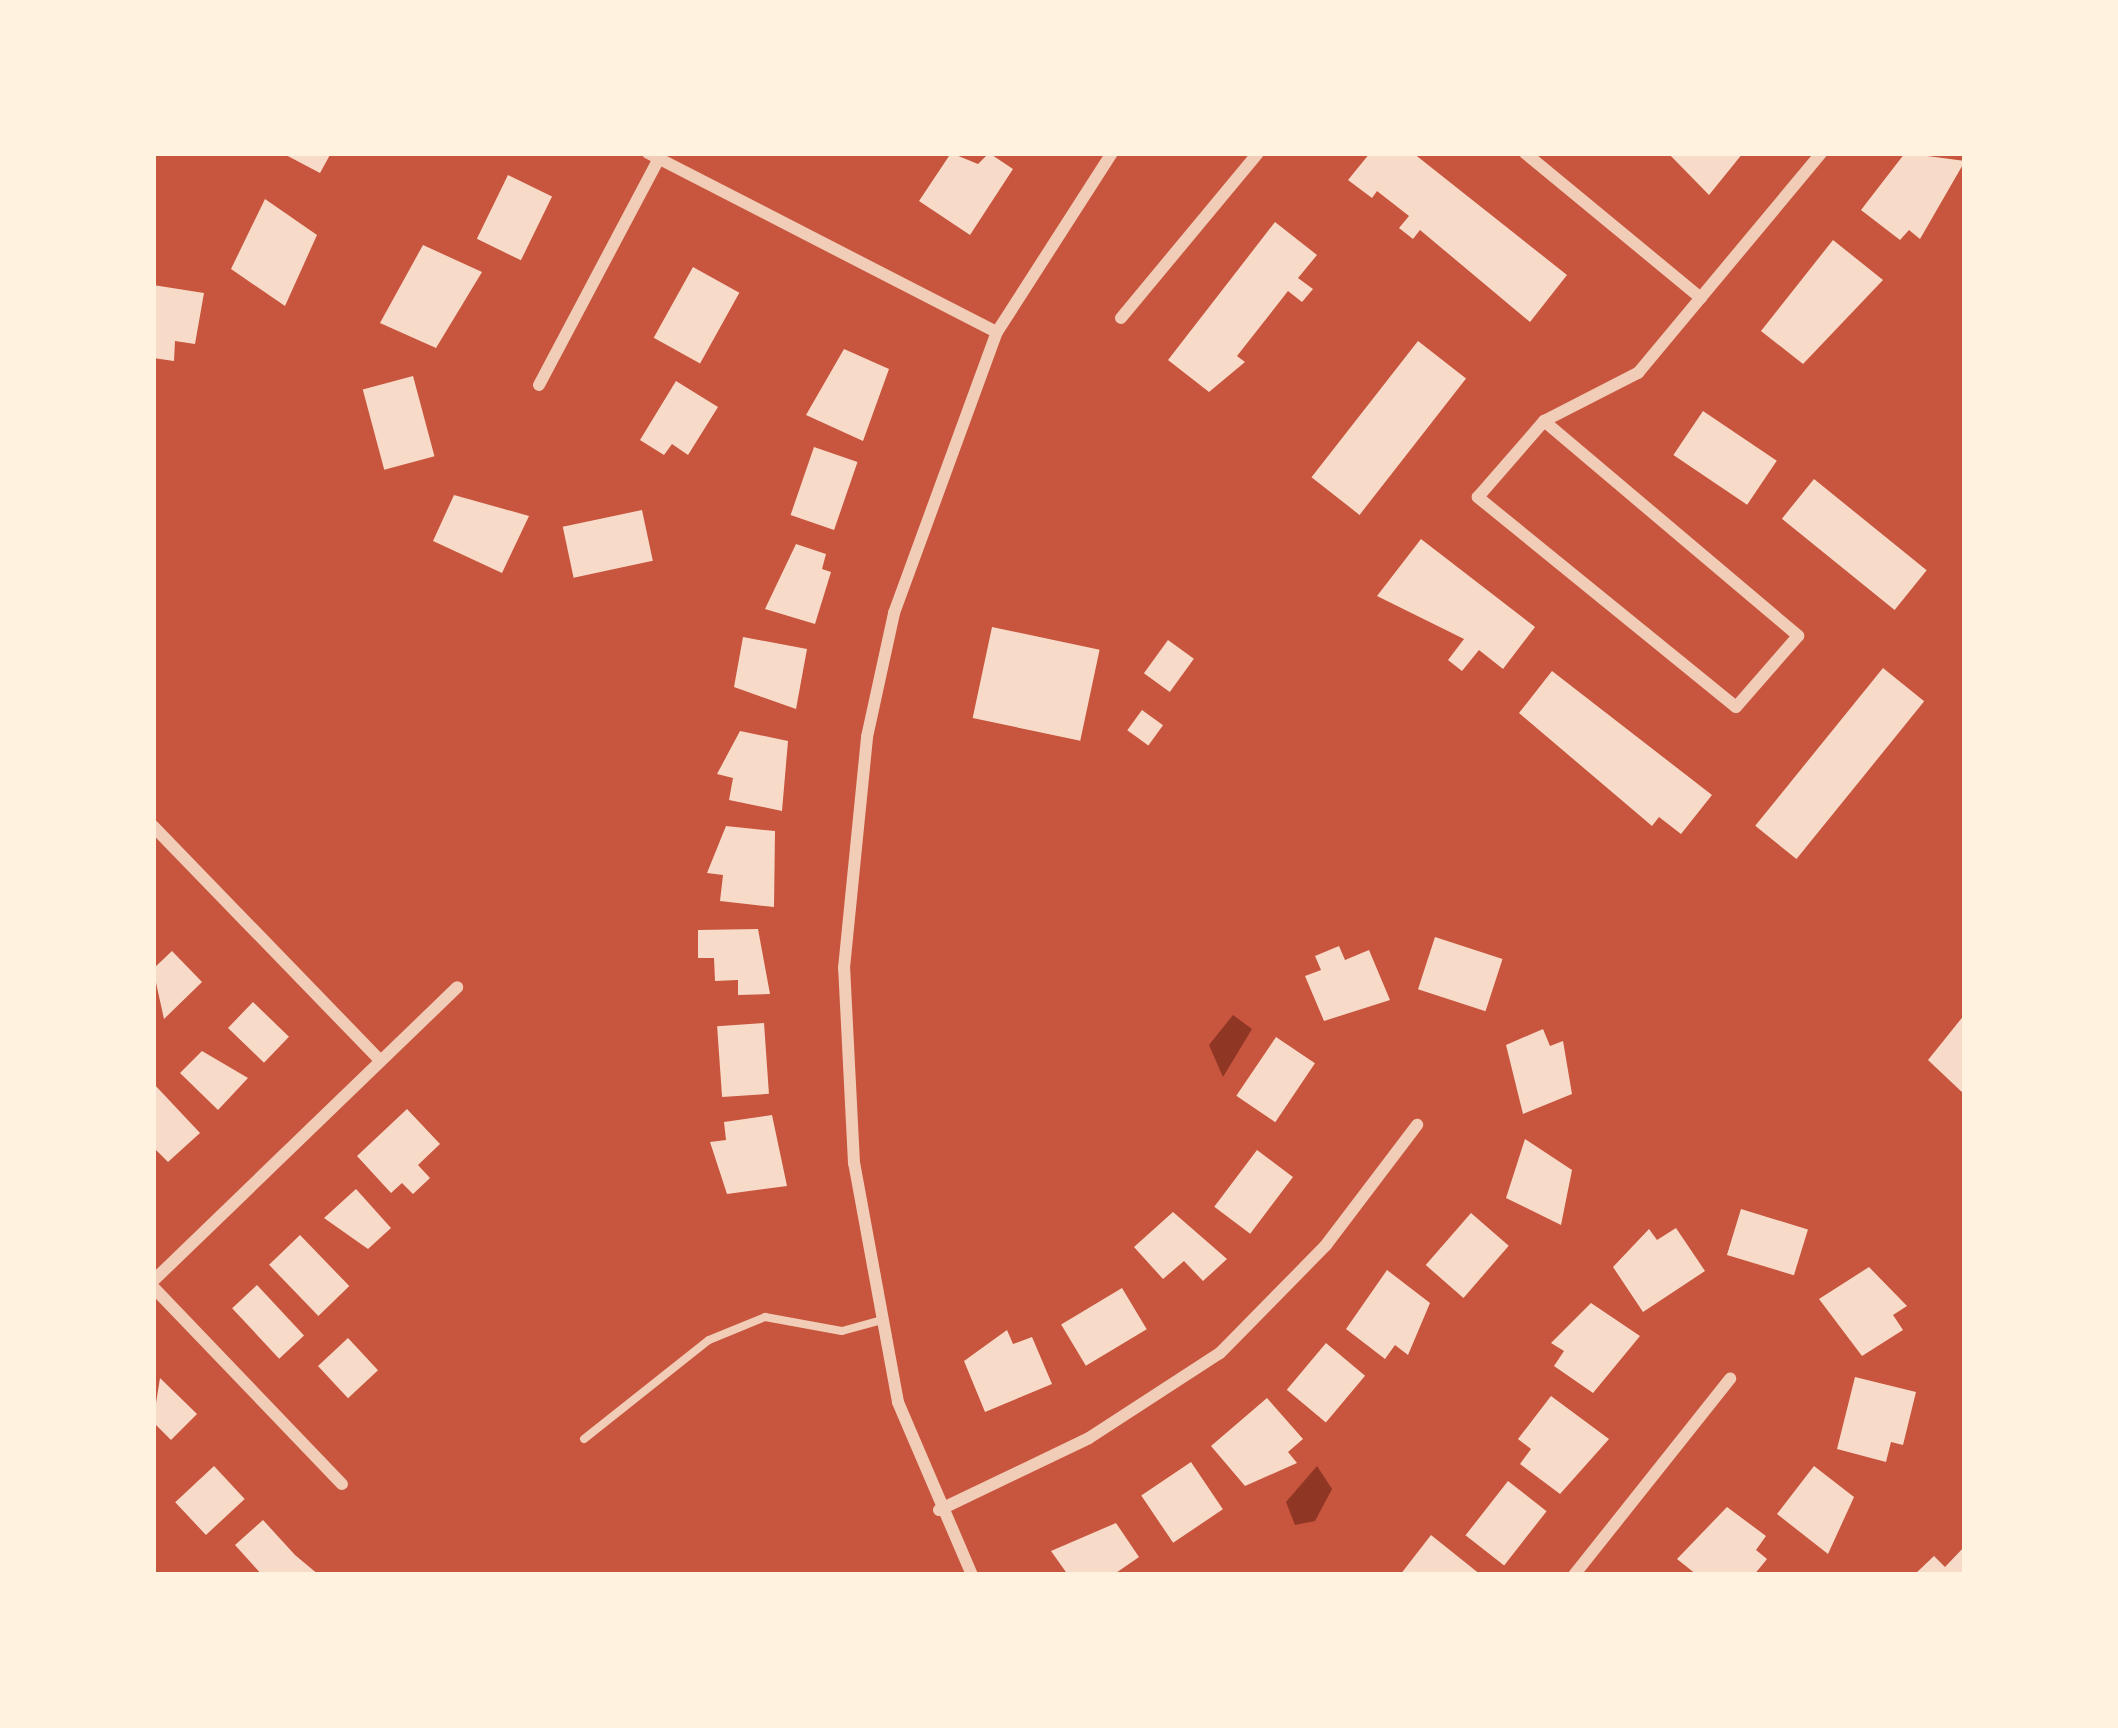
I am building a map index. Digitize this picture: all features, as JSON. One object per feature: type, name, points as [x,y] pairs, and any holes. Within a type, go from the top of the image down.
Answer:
[{"type":"street","points":[[972,1575],[939,1510],[898,1402],[854,1163],[844,968],[866,737],[893,613],[997,332],[1112,153]]},
{"type":"street","points":[[1121,318],[1258,153]]},
{"type":"street","points":[[1525,153],[1702,298]]},
{"type":"street","points":[[1544,421],[1798,637],[1736,707],[1478,497],[1544,421],[1638,373],[1821,153]]},
{"type":"street","points":[[539,386],[657,155],[997,332]]},
{"type":"street","points":[[153,826],[380,1060]]},
{"type":"street","points":[[341,1484],[153,1284],[457,988]]},
{"type":"street","points":[[939,1510],[1089,1438],[1220,1354],[1326,1245],[1417,1124]]},
{"type":"street","points":[[1574,1575],[1730,1378]]},
{"type":"lane","points":[[584,1439],[710,1340],[765,1317],[842,1331],[884,1319]]},
{"type":"shaded area","points":[[1233,1015],[1252,1029],[1223,1077],[1209,1045]]},
{"type":"shaded area","points":[[1317,1466],[1332,1489],[1315,1521],[1295,1525],[1286,1502]]},
{"type":"building","points":[[282,153],[331,153],[320,173]]},
{"type":"building","points":[[951,153],[978,164],[989,153],[1013,169],[970,235],[919,201]]},
{"type":"building","points":[[1370,153],[1413,153],[1567,275],[1530,322],[1420,230],[1413,239],[1399,228],[1409,216],[1377,191],[1372,198],[1348,180]]},
{"type":"building","points":[[1668,153],[1743,153],[1709,195]]},
{"type":"building","points":[[1905,153],[1965,161],[1920,239],[1909,230],[1900,240],[1861,210]]},
{"type":"building","points":[[508,175],[552,196],[521,260],[477,239]]},
{"type":"building","points":[[265,199],[317,235],[285,306],[231,269]]},
{"type":"building","points":[[1275,222],[1317,255],[1298,278],[1313,289],[1302,302],[1288,291],[1237,356],[1245,362],[1209,392],[1168,360]]},
{"type":"building","points":[[1833,240],[1883,280],[1803,364],[1761,331]]},
{"type":"building","points":[[423,245],[482,272],[436,348],[380,323]]},
{"type":"building","points":[[693,267],[739,293],[700,364],[654,338]]},
{"type":"building","points":[[153,285],[204,293],[195,344],[175,341],[174,361],[153,358]]},
{"type":"building","points":[[1418,341],[1466,379],[1360,515],[1311,477]]},
{"type":"building","points":[[844,349],[889,369],[863,441],[806,415]]},
{"type":"building","points":[[413,376],[434,456],[384,470],[363,389]]},
{"type":"building","points":[[676,381],[718,407],[688,455],[672,444],[664,455],[640,440]]},
{"type":"building","points":[[1703,411],[1777,461],[1747,505],[1673,455]]},
{"type":"building","points":[[814,447],[857,462],[834,530],[791,515]]},
{"type":"building","points":[[1814,479],[1927,570],[1895,610],[1782,519]]},
{"type":"building","points":[[454,495],[529,516],[502,573],[433,541]]},
{"type":"building","points":[[642,510],[653,561],[574,578],[563,527]]},
{"type":"building","points":[[1421,539],[1535,627],[1503,669],[1479,650],[1462,671],[1448,660],[1464,639],[1377,596]]},
{"type":"building","points":[[796,544],[826,554],[822,569],[831,572],[815,624],[765,609]]},
{"type":"building","points":[[992,627],[1100,650],[1080,741],[973,718]]},
{"type":"building","points":[[743,637],[807,649],[796,709],[734,687]]},
{"type":"building","points":[[1168,640],[1194,659],[1170,692],[1144,673]]},
{"type":"building","points":[[1883,668],[1924,701],[1796,859],[1755,826]]},
{"type":"building","points":[[1552,671],[1712,795],[1681,834],[1659,817],[1652,826],[1519,713]]},
{"type":"building","points":[[1142,710],[1163,725],[1148,746],[1127,730]]},
{"type":"building","points":[[740,731],[788,741],[782,811],[729,800],[733,778],[717,774]]},
{"type":"building","points":[[726,826],[775,831],[774,907],[720,901],[723,875],[707,873]]},
{"type":"building","points":[[758,929],[770,994],[738,995],[738,980],[715,981],[714,958],[698,958],[698,930]]},
{"type":"building","points":[[1435,937],[1503,959],[1486,1011],[1418,989]]},
{"type":"building","points":[[1339,946],[1345,960],[1369,950],[1390,1000],[1324,1021],[1305,976],[1321,970],[1315,956]]},
{"type":"building","points":[[172,951],[202,982],[164,1019],[153,969]]},
{"type":"building","points":[[253,1002],[289,1037],[264,1063],[228,1028]]},
{"type":"building","points":[[1965,1014],[1965,1095],[1928,1060]]},
{"type":"building","points":[[764,1023],[769,1094],[722,1097],[717,1026]]},
{"type":"building","points":[[1543,1029],[1550,1046],[1563,1041],[1572,1094],[1523,1114],[1506,1045]]},
{"type":"building","points":[[1276,1037],[1315,1063],[1275,1122],[1236,1096]]},
{"type":"building","points":[[202,1051],[248,1078],[218,1110],[180,1073]]},
{"type":"building","points":[[153,1083],[200,1133],[168,1162],[153,1147]]},
{"type":"building","points":[[407,1109],[440,1144],[418,1165],[430,1178],[413,1194],[402,1183],[391,1193],[357,1156]]},
{"type":"building","points":[[772,1115],[787,1186],[727,1194],[710,1142],[726,1140],[724,1122]]},
{"type":"building","points":[[1525,1139],[1572,1170],[1561,1225],[1506,1198]]},
{"type":"building","points":[[1257,1150],[1293,1177],[1250,1234],[1214,1207]]},
{"type":"building","points":[[356,1189],[391,1228],[368,1249],[324,1218]]},
{"type":"building","points":[[1741,1209],[1808,1229],[1794,1275],[1727,1255]]},
{"type":"building","points":[[1173,1212],[1227,1259],[1203,1281],[1184,1261],[1163,1279],[1134,1247]]},
{"type":"building","points":[[1471,1213],[1509,1246],[1463,1298],[1426,1265]]},
{"type":"building","points":[[1676,1228],[1705,1271],[1643,1312],[1613,1267],[1649,1229],[1657,1240]]},
{"type":"building","points":[[300,1235],[349,1286],[318,1316],[269,1265]]},
{"type":"building","points":[[1869,1267],[1907,1306],[1893,1315],[1903,1330],[1862,1356],[1819,1299]]},
{"type":"building","points":[[1387,1270],[1430,1303],[1408,1355],[1395,1345],[1385,1359],[1346,1329]]},
{"type":"building","points":[[257,1285],[304,1335],[279,1359],[232,1308]]},
{"type":"building","points":[[1122,1288],[1147,1329],[1086,1366],[1061,1325]]},
{"type":"building","points":[[1591,1303],[1640,1336],[1593,1393],[1554,1366],[1564,1351],[1551,1343]]},
{"type":"building","points":[[1007,1330],[1013,1344],[1032,1337],[1052,1384],[985,1412],[964,1361]]},
{"type":"building","points":[[348,1338],[378,1370],[348,1398],[318,1366]]},
{"type":"building","points":[[1326,1343],[1365,1376],[1326,1423],[1287,1390]]},
{"type":"building","points":[[1855,1377],[1916,1392],[1903,1445],[1891,1442],[1886,1462],[1837,1449]]},
{"type":"building","points":[[160,1378],[197,1414],[171,1440],[153,1422]]},
{"type":"building","points":[[1551,1396],[1609,1439],[1560,1494],[1520,1464],[1531,1449],[1518,1439]]},
{"type":"building","points":[[1267,1398],[1303,1439],[1288,1452],[1297,1463],[1245,1486],[1211,1446]]},
{"type":"building","points":[[1191,1462],[1223,1509],[1173,1543],[1141,1496]]},
{"type":"building","points":[[214,1466],[245,1499],[206,1535],[175,1502]]},
{"type":"building","points":[[1814,1466],[1854,1497],[1828,1554],[1777,1514]]},
{"type":"building","points":[[1508,1481],[1547,1511],[1504,1566],[1466,1535]]},
{"type":"building","points":[[1727,1507],[1766,1536],[1756,1550],[1767,1559],[1754,1575],[1697,1575],[1677,1559]]},
{"type":"building","points":[[263,1520],[319,1575],[262,1575],[235,1545]]},
{"type":"building","points":[[1116,1523],[1139,1557],[1113,1575],[1068,1575],[1051,1551]]},
{"type":"building","points":[[1431,1535],[1481,1575],[1400,1575]]},
{"type":"building","points":[[1965,1546],[1965,1575],[1914,1575],[1934,1556],[1945,1567]]}]
